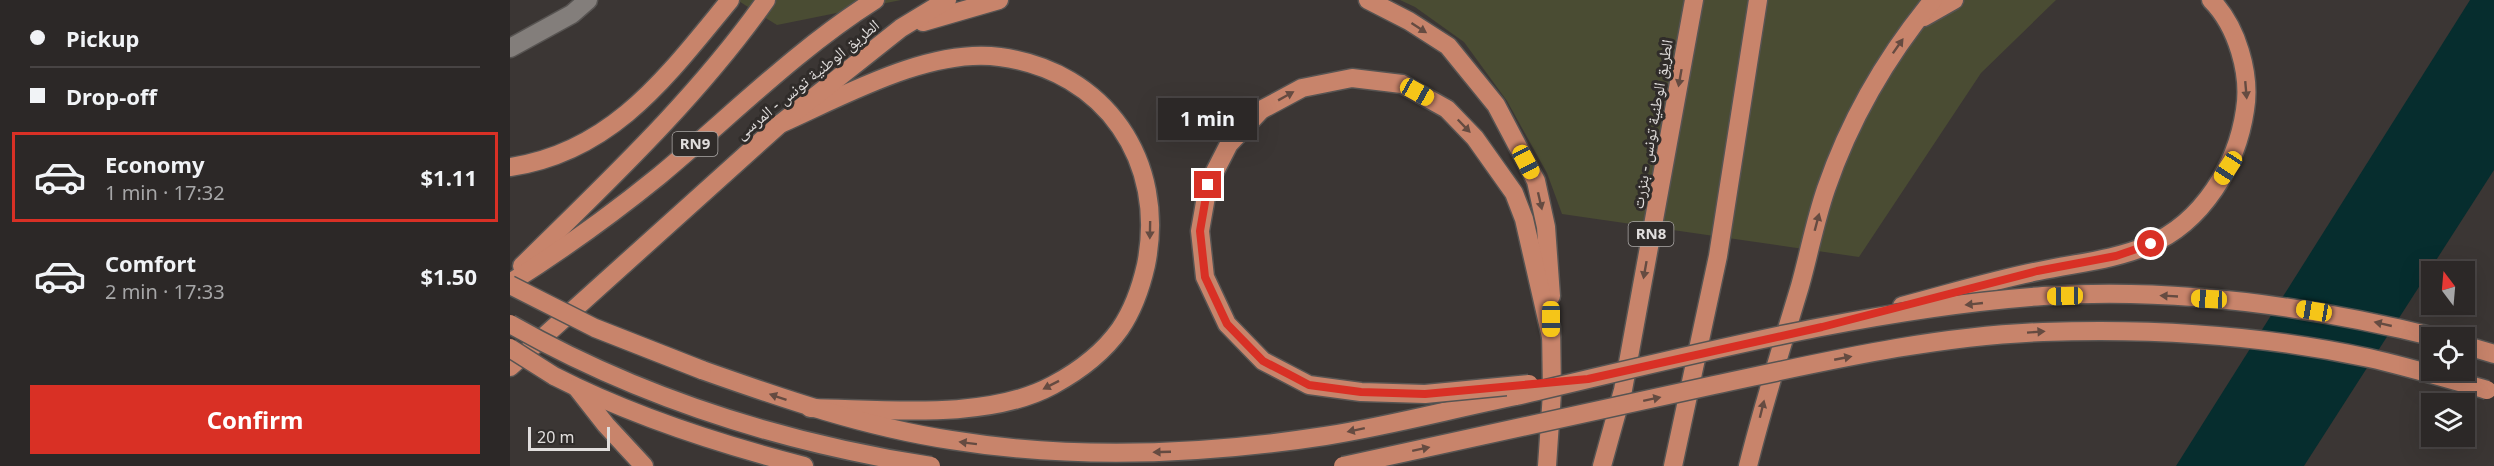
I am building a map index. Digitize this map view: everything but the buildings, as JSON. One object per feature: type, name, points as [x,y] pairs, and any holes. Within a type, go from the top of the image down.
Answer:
[{"type":"highway","points":[[510,167],[556,155],[609,128],[661,84],[730,0]]},
{"type":"highway","name":"RN9","points":[[510,278],[659,130],[707,76],[766,0]]},
{"type":"highway","name":"RN9","points":[[510,284],[607,217],[660,175],[804,51],[875,0]]},
{"type":"highway","name":"الطريق الوطنية تونس - المرسى","points":[[510,367],[780,124],[900,27],[947,0]]},
{"type":"highway","points":[[900,27],[999,0]]},
{"type":"highway","points":[[1368,0],[1409,21],[1448,46],[1496,105],[1536,180],[1546,227],[1551,283],[1552,393],[1547,466]]},
{"type":"highway","points":[[1683,0],[1684,53]]},
{"type":"highway","name":"الطريق الوطنية تونس - بنزرت","points":[[1602,466],[1623,390],[1694,0]]},
{"type":"highway","points":[[1673,466],[1718,256],[1758,0]]},
{"type":"highway","points":[[1748,466],[1825,191],[1848,130],[1878,74],[1933,0]]},
{"type":"highway","points":[[1915,22],[1954,0]]},
{"type":"highway","points":[[510,284],[595,328],[702,370],[810,408],[938,438],[1021,449],[1092,453],[1164,452],[1326,436],[1822,327],[2037,271],[2116,256],[2151,244],[2181,224],[2208,199],[2228,168],[2241,135],[2247,100],[2244,66],[2233,33],[2211,0]]},
{"type":"highway","points":[[780,124],[912,67],[954,57],[998,57],[1041,66],[1079,87],[1112,117],[1128,139],[1144,172],[1151,207],[1150,244],[1141,288],[1121,328],[1090,362],[1052,386],[1022,398],[990,406],[924,409],[810,408]]},
{"type":"highway","points":[[1551,337],[1524,219],[1514,193],[1475,138],[1447,109],[1402,84],[1352,78],[1302,88],[1261,110],[1229,144],[1208,185],[1200,231],[1205,277],[1227,324],[1263,361],[1309,385],[1361,392],[1425,394],[1588,379]]},
{"type":"highway","points":[[1822,327],[1921,310],[2043,296],[2129,294],[2292,307],[2379,323],[2421,334]]},
{"type":"highway","points":[[510,324],[602,372],[744,424],[864,455],[931,466]]},
{"type":"highway","points":[[1343,466],[1819,362],[1925,343],[2040,332],[2125,330],[2277,342],[2368,358],[2491,392]]},
{"type":"highway","points":[[510,348],[577,388],[646,416],[702,436],[804,466]]},
{"type":"highway","points":[[2475,348],[2494,354]]},
{"type":"highway","points":[[577,388],[606,425],[644,466]]},
{"type":"street","points":[[510,48],[572,14],[588,0]]},
{"type":"green space","points":[[737,0],[901,0],[777,25]]},
{"type":"green space","points":[[1400,0],[2056,0],[1981,73],[1859,257],[1562,214],[1547,173],[1507,101],[1464,42],[1415,7]]},
{"type":"water","points":[[2470,0],[2494,0],[2494,170],[2436,261],[2421,261],[2421,284],[2304,466],[2176,466]]},
{"type":"route","points":[[1208,185],[1200,231],[1205,277],[1227,324],[1263,361],[1309,385],[1361,392],[1425,394],[1588,379],[1822,327],[2037,271],[2116,256],[2151,244]]}]
